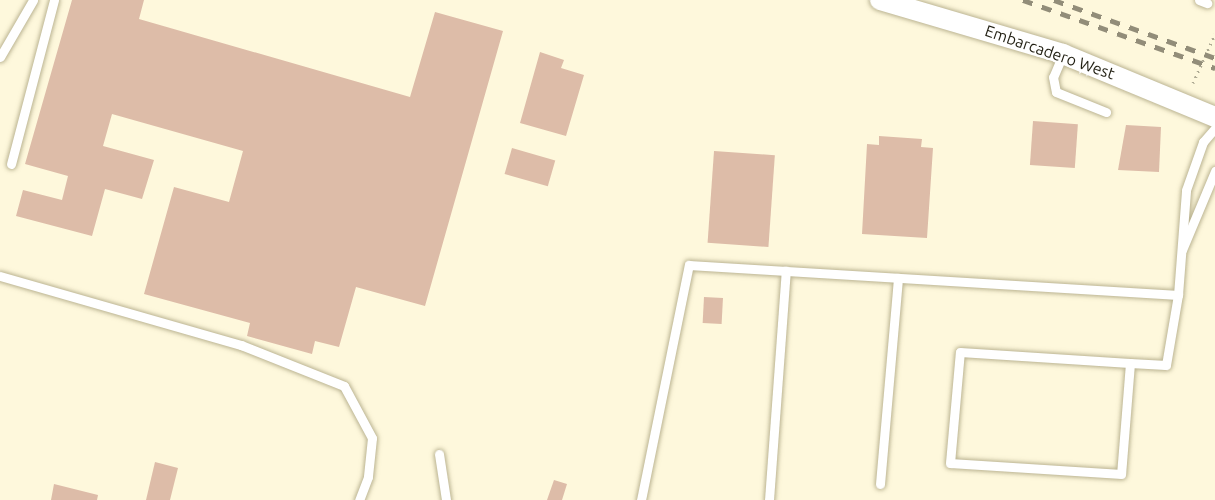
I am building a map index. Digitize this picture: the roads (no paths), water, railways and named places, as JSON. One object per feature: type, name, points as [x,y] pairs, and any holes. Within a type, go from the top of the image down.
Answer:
[{"type":"street","name":"Embarcadero West","points":[[880,0],[1063,54],[1215,117]]},
{"type":"lane","points":[[0,57],[33,0]]},
{"type":"lane","points":[[11,164],[54,0]]},
{"type":"lane","points":[[1063,54],[1053,77],[1056,92],[1106,112]]},
{"type":"lane","points":[[1130,363],[1121,474],[950,463],[960,352],[1166,365],[1178,295],[1179,257],[1186,190],[1203,142],[1215,128]]},
{"type":"lane","points":[[1179,257],[1215,171]]},
{"type":"lane","points":[[641,500],[689,265],[1178,295]]},
{"type":"lane","points":[[769,500],[786,271]]},
{"type":"lane","points":[[0,276],[241,345],[344,386],[372,438],[368,477],[359,500]]},
{"type":"lane","points":[[880,484],[898,278]]},
{"type":"lane","points":[[439,454],[446,500]]},
{"type":"railway","points":[[1023,0],[1215,68]]},
{"type":"railway","points":[[1054,0],[1215,58]]}]
